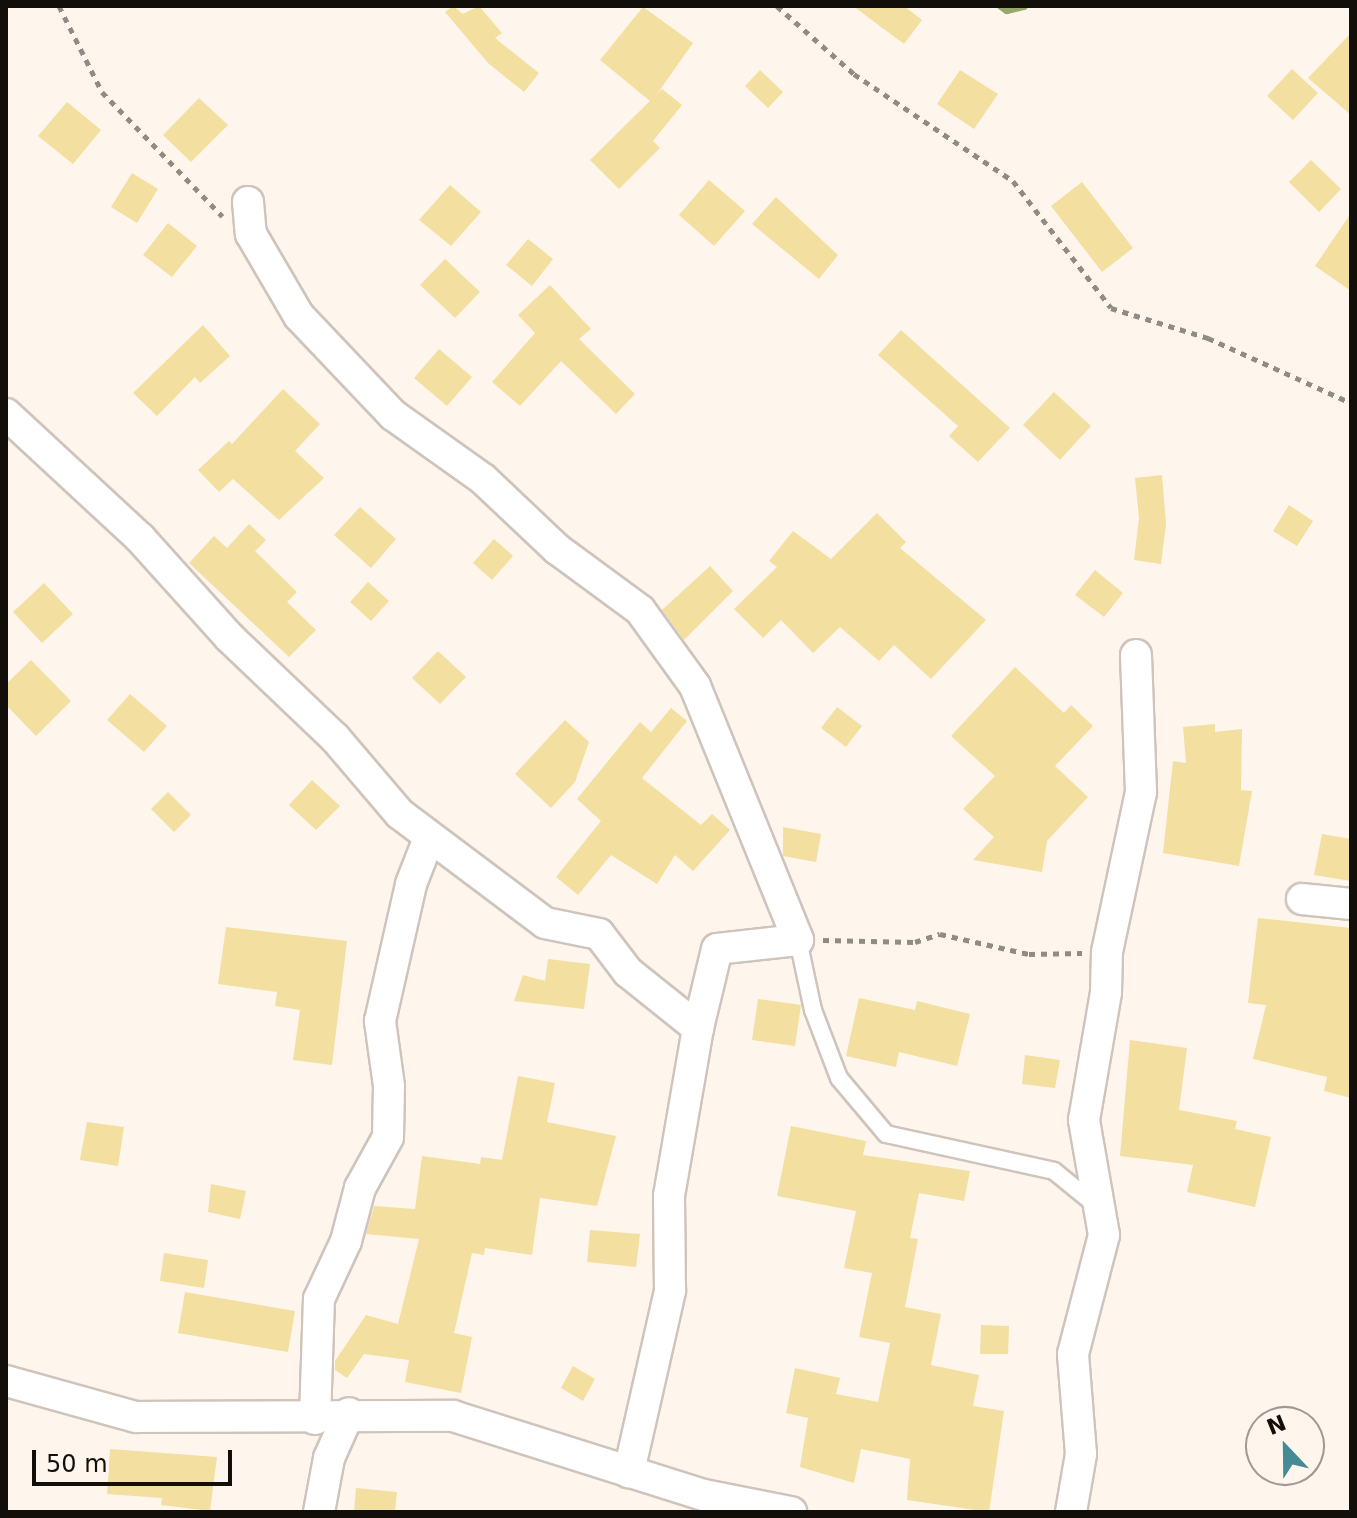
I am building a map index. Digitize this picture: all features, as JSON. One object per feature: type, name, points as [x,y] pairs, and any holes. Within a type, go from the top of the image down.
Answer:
[{"type":"street","points":[[248,202],[251,234],[299,316],[393,415],[483,479],[557,549],[640,610],[695,686],[798,940],[717,949],[698,1028],[669,1196],[670,1291],[629,1472]]},
{"type":"street","points":[[6,414],[140,538],[229,637],[429,838],[545,923],[599,934],[628,972],[698,1028]]},
{"type":"street","points":[[1071,1512],[1081,1454],[1073,1354],[1104,1235],[1084,1120],[1106,992],[1107,952],[1141,792],[1136,655]]},
{"type":"street","points":[[315,1419],[319,1299],[346,1241],[360,1188],[388,1137],[389,1086],[380,1021],[411,884],[429,838]]},
{"type":"street","points":[[1302,899],[1351,904]]},
{"type":"street","points":[[6,1381],[136,1417],[315,1419],[349,1413],[453,1416],[704,1495],[791,1512]]},
{"type":"street","points":[[319,1512],[329,1458],[349,1413]]},
{"type":"lane","points":[[798,940],[813,1010],[839,1078],[886,1134],[1054,1171],[1098,1207]]},
{"type":"path","points":[[59,6],[102,92],[218,214],[251,234]]},
{"type":"path","points":[[777,6],[854,74],[1013,181],[1111,308],[1208,338],[1351,403]]},
{"type":"path","points":[[798,940],[915,942],[940,934],[1029,954],[1107,952]]},
{"type":"building","points":[[453,6],[463,14],[479,6],[502,33],[495,38],[539,73],[524,92],[488,63],[445,12]]},
{"type":"building","points":[[853,6],[904,6],[922,20],[904,44]]},
{"type":"building","points":[[643,7],[693,43],[657,94],[662,89],[682,105],[653,141],[660,148],[619,189],[590,160],[650,101],[600,60]]},
{"type":"building","points":[[1351,33],[1351,115],[1308,78]]},
{"type":"building","points":[[1292,69],[1318,93],[1293,120],[1267,96]]},
{"type":"building","points":[[760,70],[783,92],[768,108],[745,86]]},
{"type":"building","points":[[960,70],[998,94],[974,129],[937,104]]},
{"type":"building","points":[[199,98],[228,125],[191,162],[163,135]]},
{"type":"building","points":[[67,102],[101,130],[73,164],[38,136]]},
{"type":"building","points":[[1311,160],[1341,189],[1319,212],[1289,182]]},
{"type":"building","points":[[132,173],[158,189],[137,223],[111,207]]},
{"type":"building","points":[[709,180],[745,211],[714,246],[679,215]]},
{"type":"building","points":[[1082,182],[1133,248],[1102,272],[1051,206]]},
{"type":"building","points":[[450,185],[481,212],[451,246],[419,220]]},
{"type":"building","points":[[776,197],[838,255],[819,279],[752,224]]},
{"type":"building","points":[[1351,213],[1351,291],[1315,266]]},
{"type":"building","points":[[168,223],[197,246],[172,277],[143,255]]},
{"type":"building","points":[[528,239],[553,259],[532,286],[506,265]]},
{"type":"building","points":[[445,259],[480,292],[455,318],[420,285]]},
{"type":"building","points":[[550,285],[591,329],[579,339],[635,394],[616,414],[561,361],[520,406],[492,382],[535,333],[518,315]]},
{"type":"building","points":[[203,325],[230,356],[200,383],[195,377],[157,416],[133,393]]},
{"type":"building","points":[[901,330],[1010,428],[978,462],[949,436],[958,426],[878,355]]},
{"type":"building","points":[[439,349],[472,377],[447,406],[414,378]]},
{"type":"building","points":[[283,389],[320,424],[295,451],[324,478],[279,520],[233,479],[219,492],[198,470],[229,441],[232,444]]},
{"type":"building","points":[[1054,392],[1091,426],[1060,460],[1023,425]]},
{"type":"building","points":[[1162,475],[1166,524],[1161,564],[1134,560],[1139,518],[1135,478]]},
{"type":"building","points":[[1289,505],[1313,521],[1297,546],[1273,531]]},
{"type":"building","points":[[360,507],[396,539],[371,568],[334,535]]},
{"type":"building","points":[[877,513],[906,542],[900,548],[986,620],[931,679],[894,645],[879,661],[840,627],[813,653],[781,620],[763,638],[734,609],[777,567],[769,561],[793,531],[831,559]]},
{"type":"building","points":[[249,524],[266,540],[255,551],[297,592],[287,602],[316,630],[289,657],[189,563],[214,536],[227,548]]},
{"type":"building","points":[[494,539],[513,556],[492,580],[473,563]]},
{"type":"building","points":[[710,566],[733,591],[684,640],[662,610]]},
{"type":"building","points":[[1095,570],[1123,593],[1104,617],[1075,595]]},
{"type":"building","points":[[368,582],[389,601],[371,621],[350,602]]},
{"type":"building","points":[[44,583],[73,614],[42,643],[13,612]]},
{"type":"building","points":[[438,651],[466,677],[440,704],[412,678]]},
{"type":"building","points":[[31,660],[71,701],[36,736],[6,705],[6,684]]},
{"type":"building","points":[[1015,667],[1064,713],[1071,705],[1093,726],[1055,766],[1088,797],[1047,841],[1042,872],[973,860],[994,837],[963,809],[995,776],[951,736]]},
{"type":"building","points":[[130,694],[167,726],[144,752],[107,720]]},
{"type":"building","points":[[837,707],[862,726],[846,747],[821,728]]},
{"type":"building","points":[[671,708],[687,721],[642,778],[701,825],[712,814],[730,830],[693,871],[675,855],[657,884],[611,855],[578,895],[556,877],[601,821],[577,799],[640,722],[651,732]]},
{"type":"building","points":[[565,720],[589,742],[575,782],[551,808],[515,774]]},
{"type":"building","points":[[1215,724],[1215,732],[1242,729],[1241,790],[1252,791],[1239,866],[1163,853],[1173,761],[1186,763],[1183,727]]},
{"type":"building","points":[[312,780],[340,806],[316,830],[289,805]]},
{"type":"building","points":[[168,792],[191,815],[174,832],[151,809]]},
{"type":"building","points":[[783,827],[821,834],[816,862],[783,856]]},
{"type":"building","points":[[1322,834],[1351,839],[1351,881],[1314,875]]},
{"type":"building","points":[[1258,918],[1351,928],[1351,1098],[1324,1091],[1327,1077],[1253,1059],[1266,1005],[1248,1003]]},
{"type":"building","points":[[226,927],[347,941],[332,1065],[293,1060],[300,1010],[275,1006],[277,992],[218,984]]},
{"type":"building","points":[[548,959],[590,964],[584,1009],[514,1001],[523,975],[545,981]]},
{"type":"building","points":[[859,998],[915,1010],[917,1001],[970,1014],[957,1066],[899,1052],[896,1067],[846,1056]]},
{"type":"building","points":[[758,999],[801,1005],[795,1046],[752,1040]]},
{"type":"building","points":[[1130,1040],[1187,1048],[1179,1110],[1237,1121],[1235,1129],[1271,1137],[1255,1207],[1187,1192],[1193,1165],[1120,1156]]},
{"type":"building","points":[[1025,1055],[1060,1060],[1055,1088],[1022,1084]]},
{"type":"building","points":[[518,1076],[555,1083],[547,1122],[616,1136],[597,1206],[540,1198],[532,1255],[485,1248],[484,1255],[472,1253],[454,1333],[472,1337],[461,1393],[405,1382],[409,1360],[364,1354],[347,1378],[335,1370],[335,1361],[366,1315],[398,1324],[419,1239],[366,1234],[374,1206],[415,1209],[422,1156],[480,1164],[481,1157],[502,1160]]},
{"type":"building","points":[[87,1122],[124,1127],[118,1166],[80,1160]]},
{"type":"building","points":[[791,1126],[866,1141],[863,1155],[970,1171],[964,1201],[919,1193],[910,1238],[918,1239],[905,1307],[941,1314],[931,1365],[979,1375],[973,1406],[1004,1411],[989,1512],[907,1500],[910,1459],[861,1449],[854,1483],[800,1467],[808,1418],[786,1413],[795,1368],[840,1378],[836,1394],[878,1402],[890,1343],[859,1337],[872,1273],[844,1268],[856,1211],[777,1196]]},
{"type":"building","points":[[211,1184],[246,1191],[240,1219],[208,1212]]},
{"type":"building","points":[[590,1230],[640,1234],[636,1267],[587,1262]]},
{"type":"building","points":[[164,1253],[208,1260],[204,1288],[160,1281]]},
{"type":"building","points":[[185,1292],[295,1311],[288,1352],[178,1333]]},
{"type":"building","points":[[981,1325],[1009,1326],[1008,1354],[980,1354]]},
{"type":"building","points":[[573,1366],[595,1379],[583,1401],[561,1388]]},
{"type":"building","points":[[110,1449],[217,1457],[210,1511],[161,1505],[162,1498],[107,1494]]},
{"type":"building","points":[[356,1488],[397,1492],[395,1512],[354,1512]]},
{"type":"waterway","points":[[1001,6],[1007,10],[1024,6]]}]
